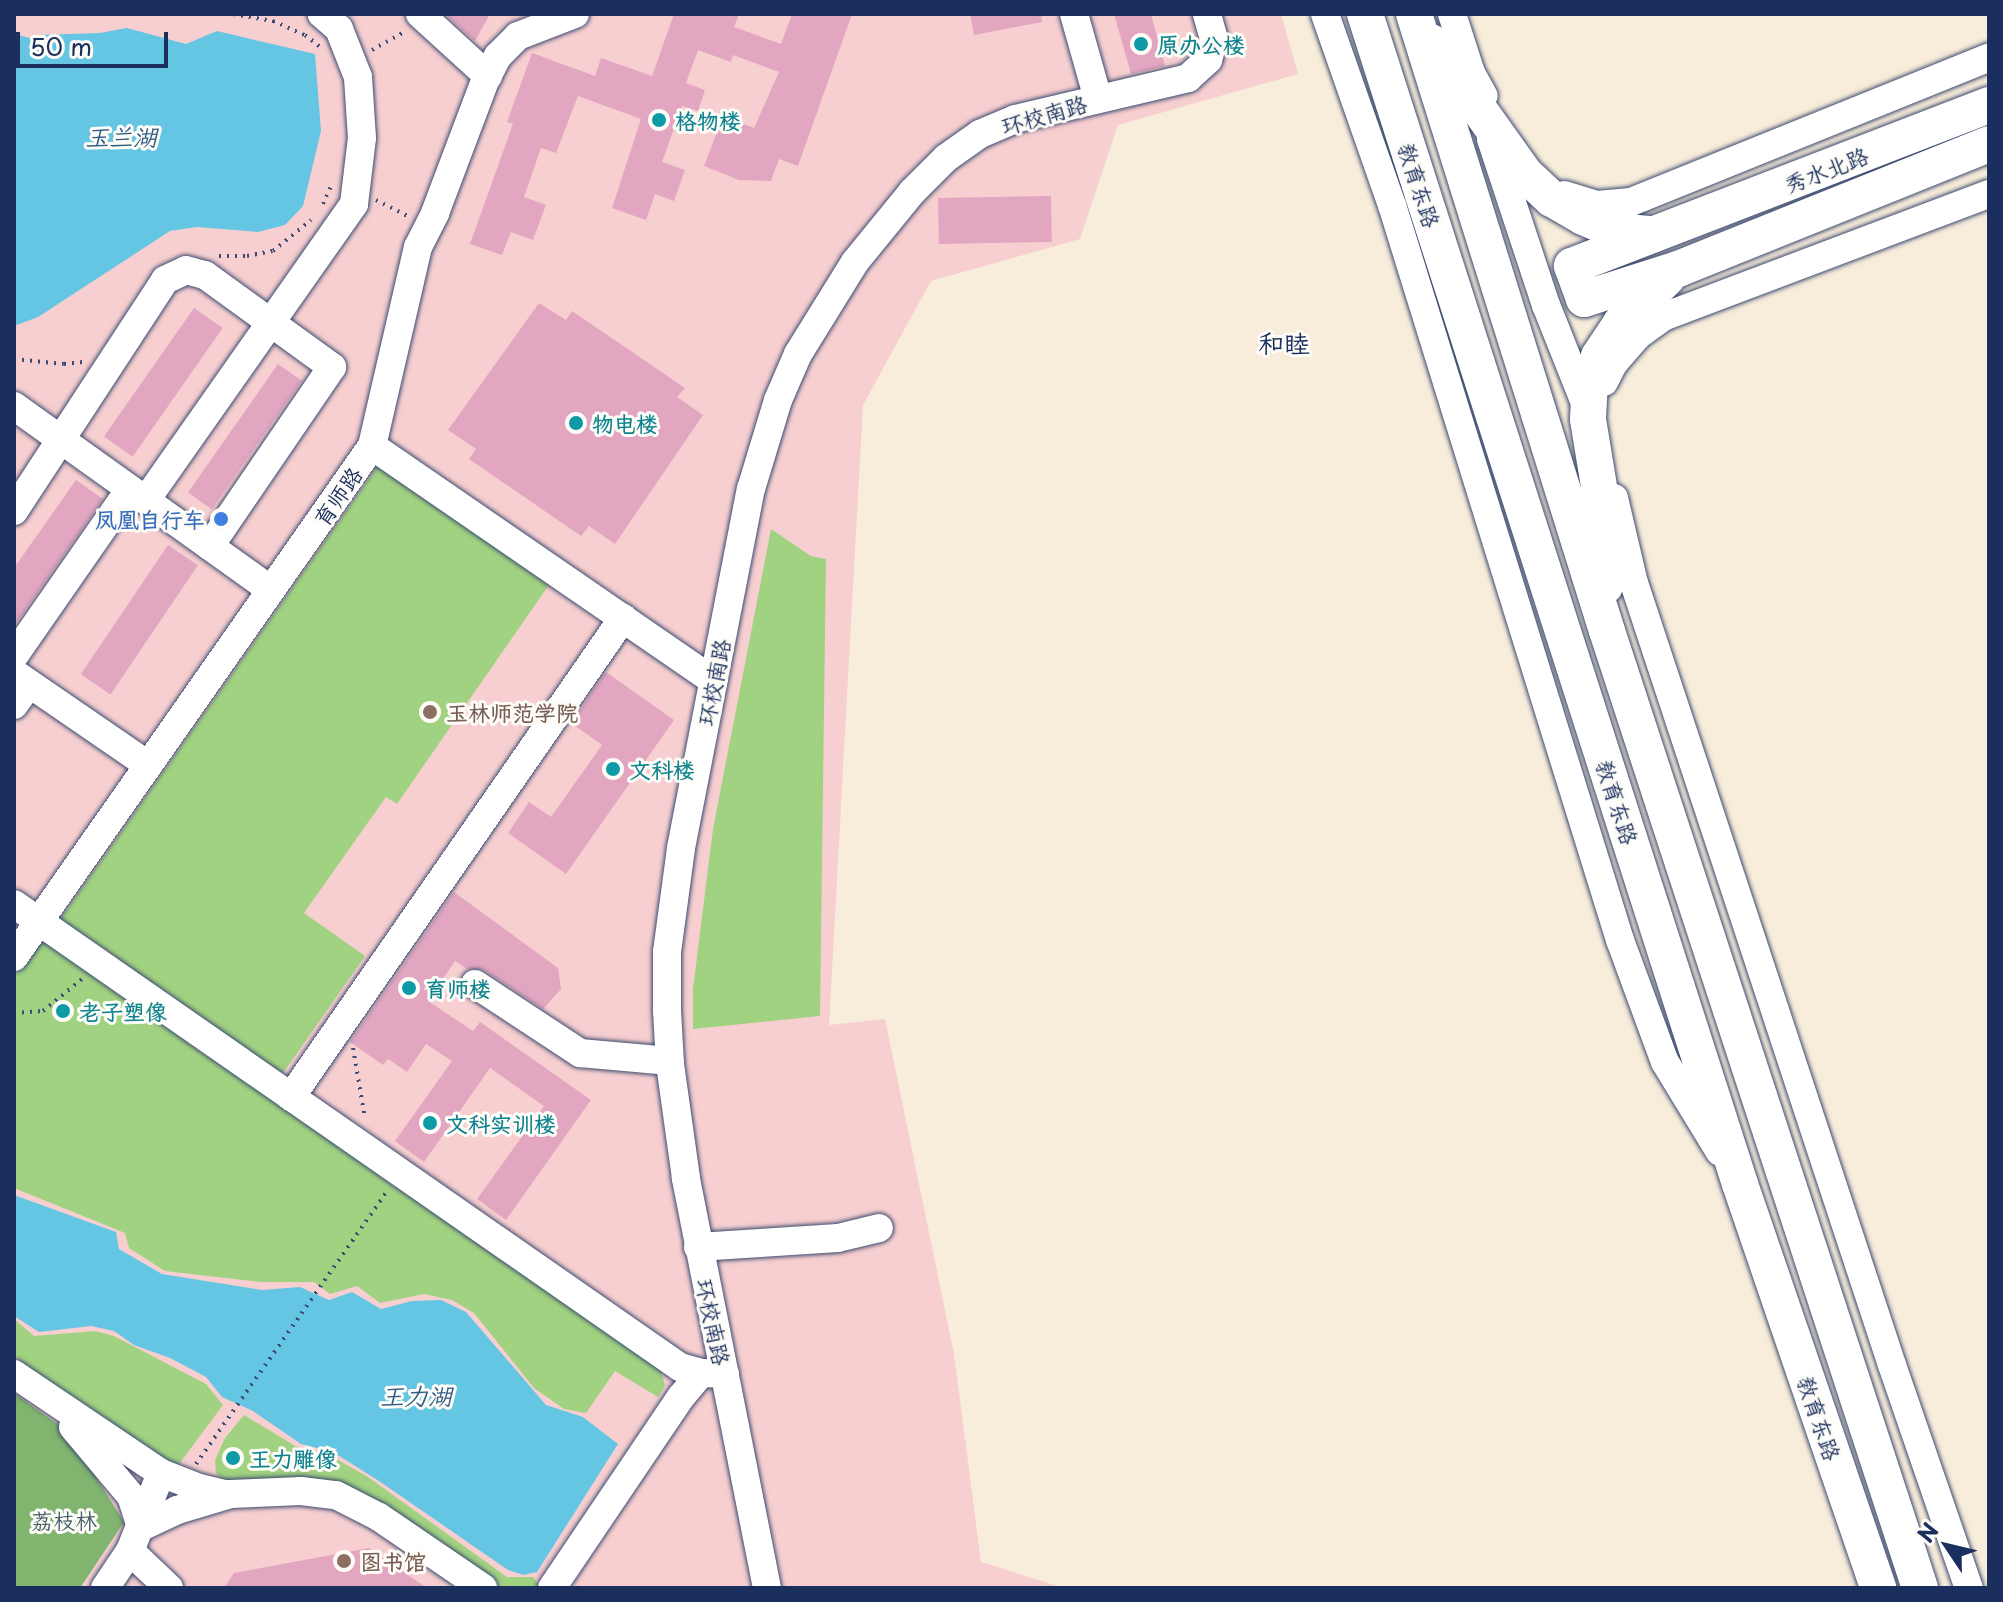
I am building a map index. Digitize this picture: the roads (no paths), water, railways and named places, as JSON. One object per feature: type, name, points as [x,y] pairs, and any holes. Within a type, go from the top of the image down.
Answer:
[{"type":"main road","name":"教育东路","points":[[1365,14],[1740,1184],[1878,1588]]},
{"type":"main road","name":"教育东路","points":[[1415,18],[1607,631],[1920,1588]]},
{"type":"main road","points":[[1415,18],[1525,174],[1552,199],[1616,231],[1664,233]]},
{"type":"main road","name":"秀水北路","points":[[1989,105],[1572,266],[1584,299],[1678,269],[1989,144]]},
{"type":"main road","points":[[1607,631],[1604,517],[1590,384],[1599,356],[1621,323],[1678,269]]},
{"type":"lane","points":[[14,656],[268,323],[354,204],[345,186],[362,138],[358,77],[338,59],[339,29],[322,14]]},
{"type":"lane","name":"育师路","points":[[14,957],[372,446],[418,247],[488,76],[498,56],[518,36],[575,14]]},
{"type":"lane","points":[[1074,14],[1098,99]]},
{"type":"lane","name":"环校南路","points":[[767,1588],[713,1373],[670,1061],[667,952],[672,900],[751,489],[778,400],[798,354],[855,262],[912,192],[946,158],[980,134],[1015,119],[1188,78],[1208,60],[1214,39],[1207,14]]},
{"type":"lane","points":[[1325,14],[1392,205],[1620,940],[1665,1062],[1740,1184]]},
{"type":"lane","points":[[1452,14],[1546,305],[1594,426],[1634,583],[1892,1365],[1969,1588]]},
{"type":"lane","points":[[422,16],[488,76]]},
{"type":"lane","points":[[1471,73],[1514,149],[1535,173],[1568,198],[1597,205],[1631,202],[1989,57]]},
{"type":"lane","points":[[1594,426],[1597,397],[1613,364],[1637,336],[1663,317],[1989,194]]},
{"type":"lane","points":[[14,511],[165,280],[186,270],[205,275],[332,367],[210,546]]},
{"type":"lane","points":[[14,406],[271,590]]},
{"type":"lane","points":[[372,446],[713,680]]},
{"type":"lane","points":[[291,1097],[623,618]]},
{"type":"lane","points":[[19,687],[148,765]]},
{"type":"lane","points":[[14,904],[680,1367],[713,1373]]},
{"type":"lane","points":[[475,984],[580,1053],[670,1061]]},
{"type":"lane","points":[[698,1247],[838,1238],[879,1228]]},
{"type":"lane","points":[[552,1588],[681,1397],[713,1373]]},
{"type":"lane","points":[[14,1374],[52,1402],[172,1478],[231,1494]]},
{"type":"lane","points":[[52,1402],[131,1496],[136,1539],[169,1588]]},
{"type":"lane","points":[[105,1588],[172,1478]]},
{"type":"lane","points":[[136,1539],[177,1510],[231,1494],[301,1491],[352,1501],[483,1588]]},
{"type":"water","name":"玉兰湖","points":[[127,28],[186,44],[217,31],[315,54],[321,131],[303,206],[285,225],[258,232],[197,227],[170,231],[38,317],[14,326],[14,34],[34,39],[40,35],[100,33]]},
{"type":"water","name":"王力湖","points":[[14,1195],[116,1232],[119,1249],[162,1274],[262,1290],[300,1287],[329,1300],[352,1292],[381,1309],[412,1301],[441,1300],[466,1312],[546,1405],[583,1417],[618,1444],[537,1572],[523,1575],[508,1570],[333,1452],[301,1444],[253,1411],[222,1397],[206,1377],[170,1358],[134,1345],[114,1331],[91,1326],[39,1332],[14,1316]]},
{"type":"place","name":"原办公楼","points":[[1141,44]]},
{"type":"place","name":"格物楼","points":[[659,120]]},
{"type":"place","name":"物电楼","points":[[576,423]]},
{"type":"place","name":"凤凰自行车","points":[[221,519]]},
{"type":"place","name":"玉林师范学院","points":[[430,712]]},
{"type":"place","name":"文科楼","points":[[613,769]]},
{"type":"place","name":"育师楼","points":[[409,988]]},
{"type":"place","name":"老子塑像","points":[[63,1011]]},
{"type":"place","name":"文科实训楼","points":[[430,1123]]},
{"type":"place","name":"王力雕像","points":[[233,1458]]},
{"type":"place","name":"图书馆","points":[[344,1561]]},
{"type":"district","name":"和睦","points":[[1284,343]]},
{"type":"park label","name":"荔枝林","points":[[64,1520]]}]
